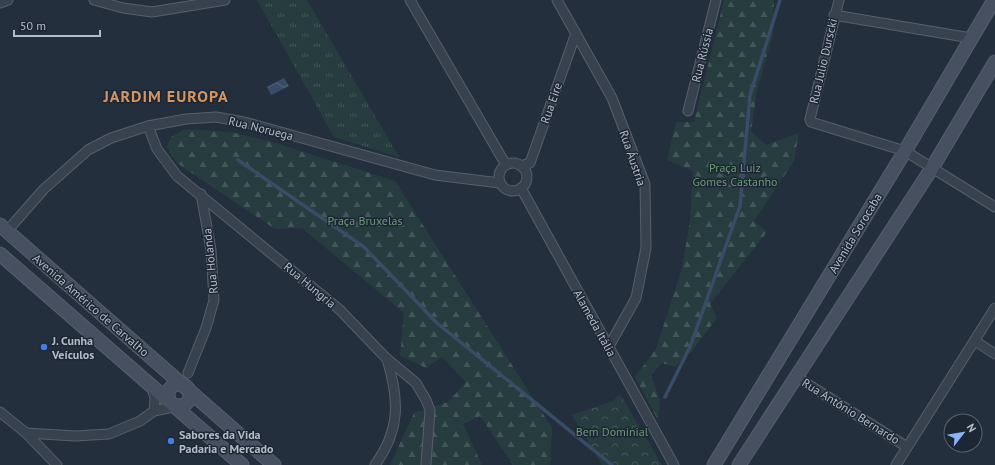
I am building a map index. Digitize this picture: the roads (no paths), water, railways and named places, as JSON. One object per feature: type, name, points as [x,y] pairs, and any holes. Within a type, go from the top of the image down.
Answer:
[{"type":"street","points":[[0,2],[8,0]]},
{"type":"street","points":[[94,0],[123,8],[152,12],[180,4],[225,0]]},
{"type":"street","points":[[410,0],[506,165]]},
{"type":"street","name":"Rua Áustria","points":[[557,0],[612,98],[645,184],[646,248],[636,298],[608,348]]},
{"type":"street","name":"Rua Rússia","points":[[688,111],[716,0]]},
{"type":"street","name":"Rua Julio Durscki","points":[[839,0],[834,15],[811,122],[905,151]]},
{"type":"street","name":"Avenida Sorocaba","points":[[714,465],[905,151],[994,0]]},
{"type":"street","points":[[834,15],[971,38]]},
{"type":"street","name":"Rua Eire","points":[[521,166],[530,163],[576,34]]},
{"type":"street","points":[[738,465],[932,168],[995,62]]},
{"type":"street","name":"Rua Noruega","points":[[3,228],[88,150],[111,138],[148,126],[186,119],[216,117],[244,122],[435,175],[500,183]]},
{"type":"street","name":"Rua Hungria","points":[[148,126],[157,149],[177,176],[201,194],[340,310],[386,358],[416,383],[426,400],[430,420],[426,464]]},
{"type":"street","points":[[905,151],[995,207]]},
{"type":"street","points":[[514,164],[521,166],[526,177],[521,188],[510,190],[500,183],[501,171],[506,165],[514,164]]},
{"type":"street","name":"Alameda Itália","points":[[521,188],[608,348],[672,461],[682,465]]},
{"type":"street","name":"Rua Holanda","points":[[187,382],[214,300],[211,250],[201,194]]},
{"type":"street","name":"Avenida Américo de Carvalho","points":[[3,228],[187,382],[274,465]]},
{"type":"street","name":"Avenida Américo de Carvalho","points":[[0,254],[242,465]]},
{"type":"street","points":[[896,465],[976,341],[995,308]]},
{"type":"street","points":[[976,341],[995,354]]},
{"type":"street","points":[[376,465],[393,436],[396,406],[395,384],[386,358]]},
{"type":"street","name":"Rua Antônio Bernardo","points":[[796,376],[907,447]]},
{"type":"street","points":[[26,433],[75,436],[109,434],[140,421],[154,411],[175,405],[188,400],[187,382],[171,388],[168,394],[175,405]]},
{"type":"street","points":[[149,383],[156,398],[154,411]]},
{"type":"street","points":[[0,412],[26,433],[57,465]]},
{"type":"water","points":[[284,78],[289,86],[271,95],[267,87]]},
{"type":"waterway","points":[[665,397],[690,347],[740,206],[750,95],[780,0]]},
{"type":"waterway","points":[[238,160],[364,247],[437,323],[612,465]]},
{"type":"place","name":"J. Cunha Veículos","points":[[44,347]]},
{"type":"place","name":"Sabores da Vida Padaria e Mercado","points":[[171,441]]},
{"type":"district","name":"JARDIM EUROPA","points":[[166,96]]},
{"type":"park label","name":"Praça Luiz Gomes Castanho","points":[[735,174]]},
{"type":"park label","name":"Praça Bruxelas","points":[[365,220]]},
{"type":"park label","name":"Bem Dominial","points":[[612,431]]}]
